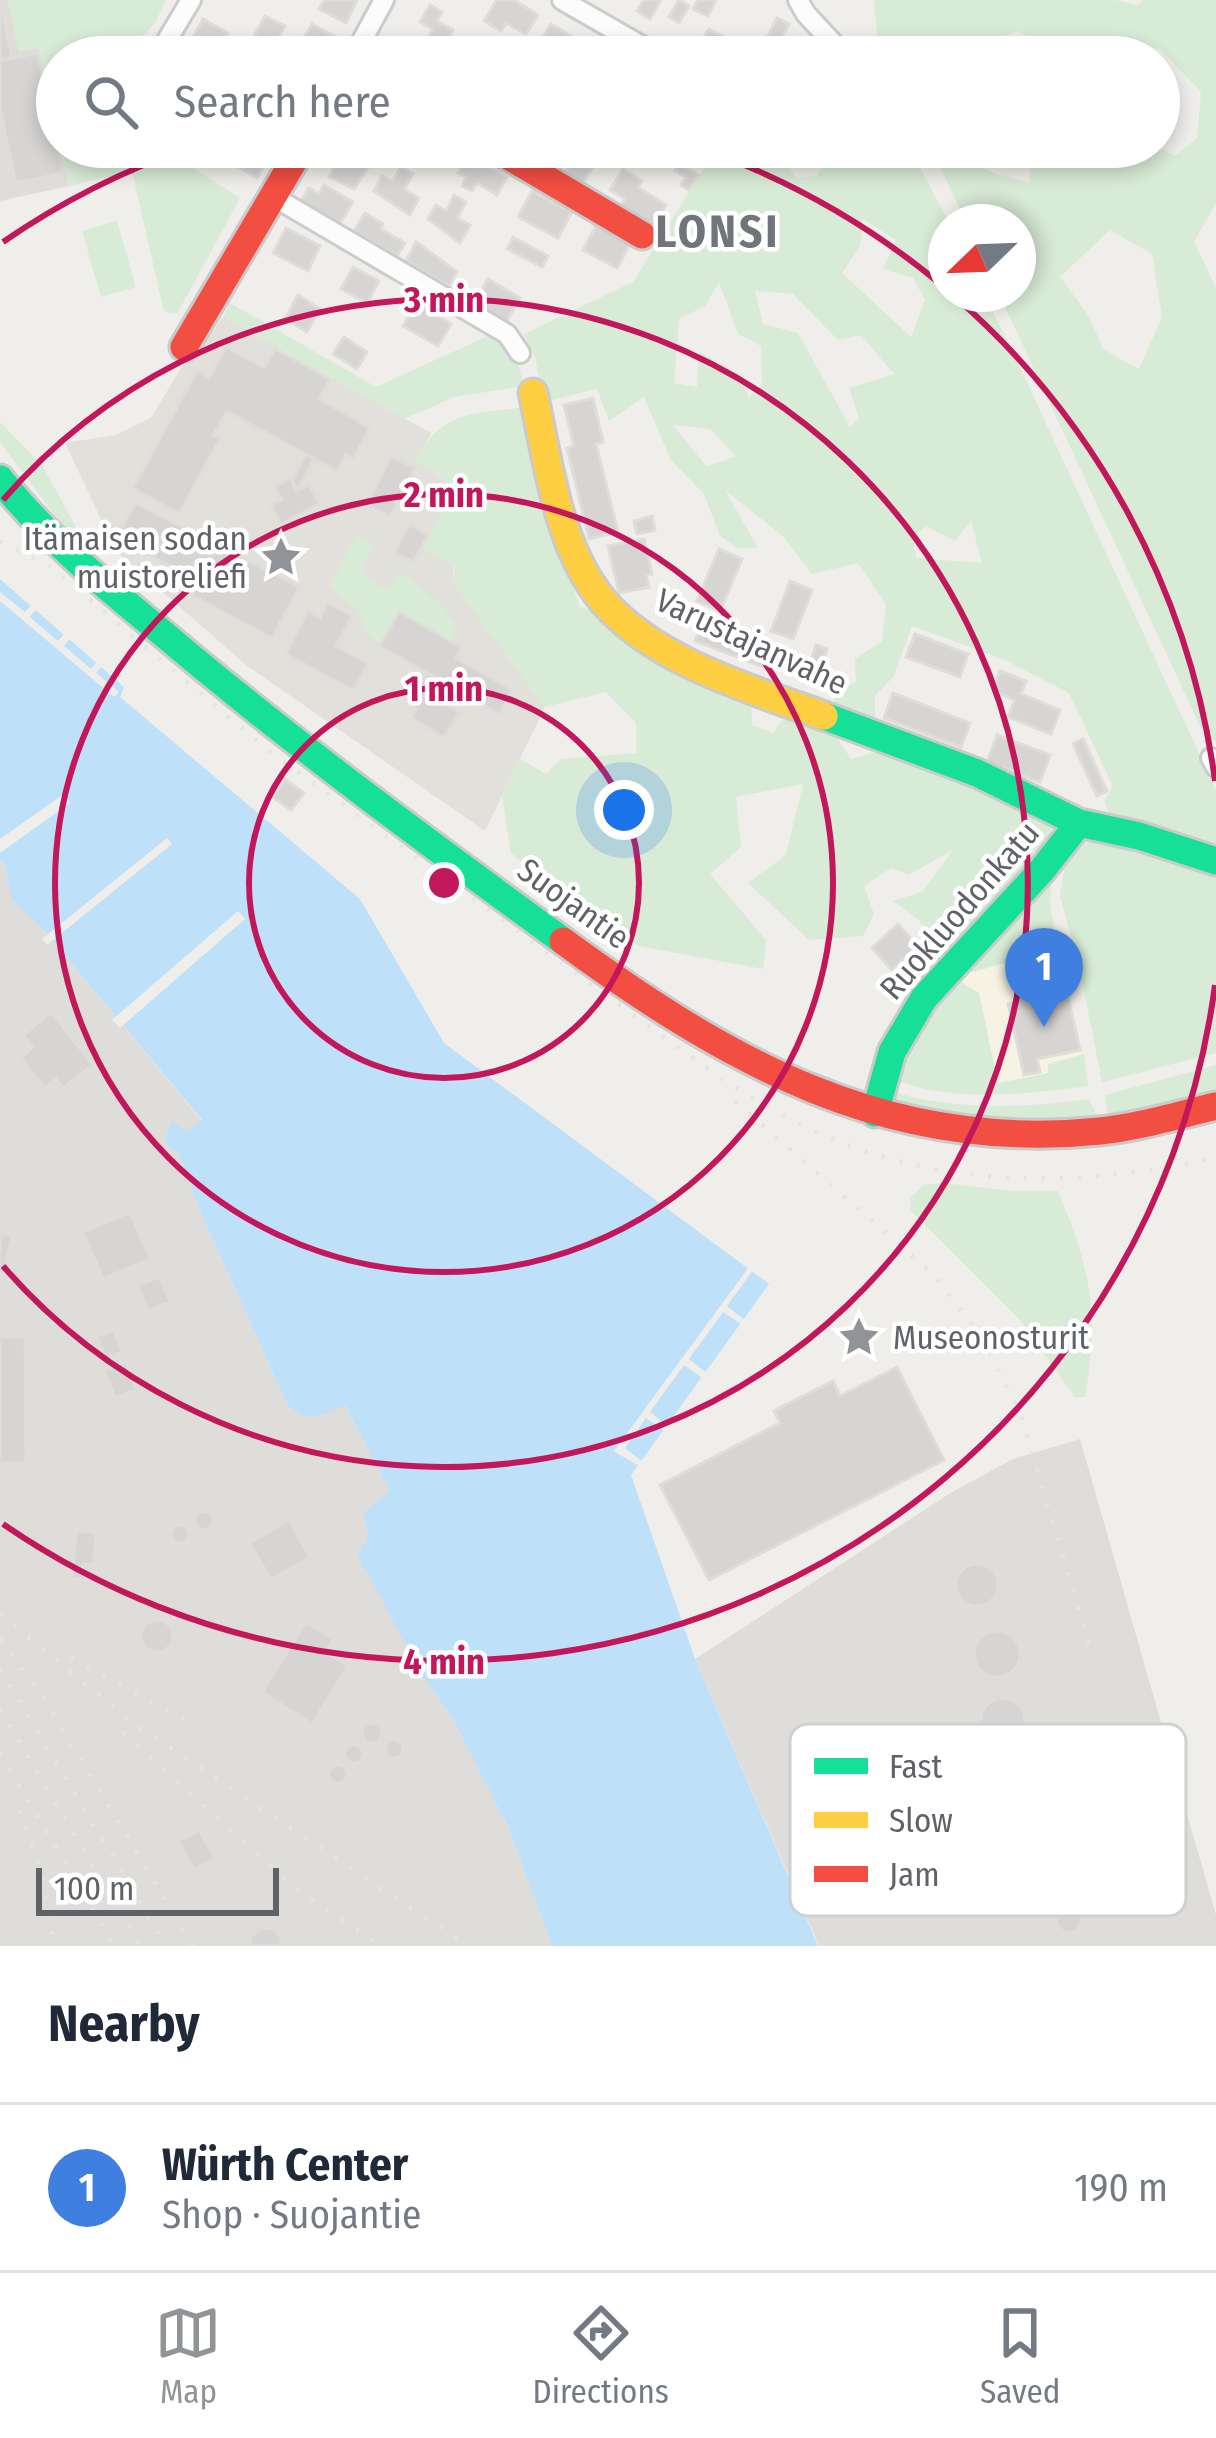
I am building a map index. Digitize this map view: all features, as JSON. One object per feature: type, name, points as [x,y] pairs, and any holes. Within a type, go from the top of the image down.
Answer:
[{"type":"street","points":[[170,36],[191,0]]},
{"type":"street","points":[[364,36],[384,0]]},
{"type":"street","points":[[562,0],[625,36]]},
{"type":"street","points":[[798,0],[826,36]]},
{"type":"street","points":[[184,347],[290,168]]},
{"type":"street","points":[[529,168],[642,235]]},
{"type":"street","points":[[274,197],[507,334],[520,352]]},
{"type":"street","name":"Varustajanvahe","points":[[533,393],[562,511],[592,584],[615,614],[665,648],[726,676],[1021,791],[1079,823]]},
{"type":"street","name":"Suojantie","points":[[0,478],[100,580],[263,719],[605,971],[719,1046],[791,1083],[875,1113],[994,1131],[1102,1131],[1216,1106]]},
{"type":"street","name":"Ruokluodonkatu","points":[[875,1113],[892,1052],[924,998],[1042,871],[1079,823],[1216,861]]},
{"type":"shaded area","points":[[0,0],[8,0],[19,51],[36,48],[36,168],[65,168],[69,186],[0,201]]},
{"type":"shaded area","points":[[223,317],[431,433],[415,461],[455,485],[453,582],[545,707],[485,831],[246,665],[116,551],[65,443],[116,435],[151,418],[190,353],[204,344]]},
{"type":"shaded area","points":[[0,859],[11,899],[46,933],[202,1121],[187,1131],[172,1123],[165,1137],[169,1148],[178,1152],[287,1404],[345,1405],[391,1492],[363,1513],[424,1678],[454,1721],[509,1829],[552,1946],[0,1946]]},
{"type":"shaded area","points":[[1052,876],[1050,903],[1088,1086],[1031,1093],[926,1089],[903,1083],[914,1016]]},
{"type":"shaded area","points":[[1080,1439],[1161,1724],[790,1724],[790,1879],[695,1659],[952,1492],[1013,1459]]},
{"type":"shaded area","points":[[1186,1810],[1216,1915],[1216,1946],[819,1946],[806,1916],[1186,1916]]},
{"type":"green space","points":[[8,0],[166,0],[142,36],[36,36],[36,48],[19,51]]},
{"type":"green space","points":[[874,0],[1115,0],[1138,5],[1143,0],[1216,0],[1216,204],[1194,241],[1216,288],[1216,741],[1206,739],[1007,312],[1036,312],[1036,204],[958,204],[941,168],[984,168],[1030,182],[1029,168],[1180,168],[1180,152],[1197,138],[1201,92],[1180,70],[1180,36],[1027,36],[1017,31],[1005,36],[877,36]],"holes":[[[1110,230],[1152,254],[1162,317],[1139,369],[1104,350],[1088,315],[1060,277]]]},
{"type":"green space","points":[[65,168],[193,168],[240,198],[177,314],[164,312],[132,171],[69,186]]},
{"type":"green space","points":[[704,168],[790,168],[797,178],[817,176],[822,168],[920,168],[939,204],[928,204],[928,312],[993,312],[1216,790],[1216,849],[1112,819],[1104,802],[1113,786],[1069,693],[1001,658],[912,626],[893,677],[875,696],[875,724],[833,708],[835,694],[856,681],[855,659],[882,641],[886,604],[858,563],[812,574],[783,536],[725,490],[758,548],[737,548],[720,536],[704,494],[671,460],[644,397],[609,421],[597,389],[544,402],[535,357],[524,334],[633,282]],"holes":[[[863,219],[896,240],[883,269],[913,278],[925,300],[911,337],[842,273],[860,246]],[[719,282],[738,334],[761,346],[762,384],[749,398],[738,373],[699,352],[697,387],[674,383],[679,319],[705,306]],[[755,291],[793,294],[838,340],[861,335],[894,374],[849,388],[859,419],[850,427],[798,333],[763,324]],[[673,425],[710,429],[736,456],[707,467]],[[971,521],[982,563],[916,558],[913,538],[926,526],[955,541]]]},
{"type":"green space","points":[[117,221],[136,287],[101,297],[82,231]]},
{"type":"green space","points":[[230,303],[376,387],[490,335],[516,358],[524,386],[454,397],[404,419],[223,317]]},
{"type":"green space","points":[[526,407],[578,578],[573,588],[580,607],[600,612],[751,696],[752,725],[773,733],[788,711],[830,728],[851,759],[887,749],[1053,820],[1048,845],[940,956],[919,920],[893,901],[922,892],[954,849],[909,875],[891,868],[864,886],[874,914],[863,936],[809,940],[748,883],[786,855],[803,784],[736,797],[741,847],[710,874],[766,940],[763,969],[639,946],[561,894],[511,853],[502,796],[520,759],[546,774],[561,759],[637,753],[636,723],[606,692],[545,707],[452,582],[455,566],[422,549],[455,485],[414,461],[425,444],[461,418]]},
{"type":"green space","points":[[0,422],[42,465],[89,551],[59,521],[0,442]]},
{"type":"green space","points":[[357,534],[373,544],[361,573],[389,591],[399,573],[423,589],[456,624],[451,642],[400,613],[380,646],[364,629],[358,610],[330,586]]},
{"type":"green space","points":[[1108,840],[1216,872],[1216,1053],[1102,1082],[1060,896],[1065,864],[1084,843]]},
{"type":"green space","points":[[1052,876],[1050,903],[1058,947],[974,972],[965,970]]},
{"type":"green space","points":[[954,978],[979,993],[998,1083],[1048,1073],[1048,1064],[1084,1054],[1088,1086],[966,1094],[895,1080],[914,1016]]},
{"type":"green space","points":[[1216,1065],[1216,1092],[1125,1116],[1108,1115],[1105,1095]]},
{"type":"green space","points":[[891,1091],[939,1102],[989,1106],[1089,1099],[1098,1118],[1096,1122],[1011,1125],[905,1110],[893,1102]]},
{"type":"green space","points":[[924,1185],[1058,1191],[1089,1291],[1091,1340],[1085,1397],[1075,1397],[1020,1320],[911,1211],[910,1198]]},
{"type":"water","points":[[0,579],[124,687],[120,697],[360,899],[444,1043],[769,1284],[631,1475],[695,1659],[790,1881],[790,1916],[805,1916],[818,1946],[552,1946],[509,1829],[454,1721],[424,1678],[358,1556],[369,1535],[363,1513],[390,1491],[345,1405],[309,1417],[287,1404],[178,1152],[169,1148],[165,1137],[172,1122],[187,1131],[202,1120],[46,933],[11,899],[0,859]]},
{"type":"pier","points":[[0,592],[25,612],[35,601],[39,605],[30,617],[58,641],[68,630],[73,634],[64,646],[91,669],[100,658],[105,662],[96,673],[119,692],[114,697],[0,601]]},
{"type":"pier","points":[[64,794],[70,803],[0,853],[0,839]]},
{"type":"pier","points":[[167,838],[172,844],[47,945],[42,939]]},
{"type":"pier","points":[[238,911],[245,919],[120,1028],[112,1020]]},
{"type":"pier","points":[[749,1267],[753,1270],[727,1306],[747,1322],[744,1326],[723,1312],[689,1359],[708,1374],[704,1379],[684,1365],[650,1412],[669,1427],[666,1432],[646,1418],[625,1448],[644,1463],[641,1467],[614,1451]]},
{"type":"building","points":[[0,0],[12,58],[0,60]]},
{"type":"building","points":[[324,0],[357,0],[346,23],[319,9]]},
{"type":"building","points":[[497,0],[514,0],[538,15],[526,34],[506,23],[501,31],[484,21]]},
{"type":"building","points":[[644,0],[661,0],[650,19],[637,11]]},
{"type":"building","points":[[679,0],[689,6],[679,23],[669,17]]},
{"type":"building","points":[[698,0],[716,0],[708,16],[693,9]]},
{"type":"building","points":[[430,5],[442,12],[437,21],[453,30],[450,36],[429,36],[433,29],[420,22]]},
{"type":"building","points":[[265,16],[285,26],[280,36],[254,36]]},
{"type":"building","points":[[777,18],[789,24],[782,36],[768,36]]},
{"type":"building","points":[[203,19],[228,33],[226,36],[194,36]]},
{"type":"building","points":[[312,24],[334,36],[305,36]]},
{"type":"building","points":[[551,24],[571,36],[544,36]]},
{"type":"building","points":[[36,53],[36,168],[62,168],[63,173],[16,183],[0,109],[0,61]]},
{"type":"building","points":[[240,168],[263,168],[257,178]]},
{"type":"building","points":[[334,168],[368,168],[354,189],[329,177]]},
{"type":"building","points":[[400,168],[413,174],[404,189],[419,198],[410,215],[374,191],[382,176],[393,181]]},
{"type":"building","points":[[461,168],[491,168],[507,177],[497,195],[477,183],[472,191],[462,186],[466,177],[458,173]]},
{"type":"building","points":[[568,168],[592,168],[583,183],[565,173]]},
{"type":"building","points":[[687,168],[698,175],[689,190],[681,185],[686,177],[675,171]]},
{"type":"building","points":[[623,169],[642,181],[638,187],[666,205],[653,226],[621,206],[625,199],[610,190]]},
{"type":"building","points":[[324,185],[353,202],[340,223],[301,201],[309,188],[319,194]]},
{"type":"building","points":[[532,191],[572,212],[558,238],[518,217]]},
{"type":"building","points":[[454,195],[466,202],[457,218],[470,225],[460,243],[428,219],[436,205],[446,211]]},
{"type":"building","points":[[365,213],[405,243],[397,256],[354,231]]},
{"type":"building","points":[[596,226],[630,244],[617,268],[583,250]]},
{"type":"building","points":[[286,228],[320,246],[308,271],[273,253]]},
{"type":"building","points":[[513,237],[548,256],[542,267],[507,249]]},
{"type":"building","points":[[416,242],[457,272],[449,286],[406,261]]},
{"type":"building","points":[[353,267],[379,281],[367,303],[341,289]]},
{"type":"building","points":[[488,279],[520,298],[506,322],[474,303]]},
{"type":"building","points":[[298,295],[320,309],[307,332],[285,319]]},
{"type":"building","points":[[416,303],[451,324],[438,346],[403,326]]},
{"type":"building","points":[[344,337],[367,352],[357,369],[333,354]]},
{"type":"building","points":[[226,347],[264,368],[275,349],[330,379],[319,399],[370,428],[353,459],[346,454],[337,471],[227,411],[213,436],[220,439],[179,513],[133,488],[197,371],[209,378]]},
{"type":"building","points":[[593,398],[603,442],[596,444],[618,532],[589,539],[567,448],[574,446],[564,405]]},
{"type":"building","points":[[306,454],[314,459],[297,490],[292,481]]},
{"type":"building","points":[[391,457],[414,468],[390,516],[367,505]]},
{"type":"building","points":[[290,478],[297,491],[309,485],[319,504],[281,524],[271,506],[282,500],[275,487]]},
{"type":"building","points":[[135,503],[299,587],[272,638],[192,595],[199,581],[117,537]]},
{"type":"building","points":[[652,516],[655,530],[637,534],[634,521]]},
{"type":"building","points":[[410,524],[428,535],[413,562],[394,552]]},
{"type":"building","points":[[644,539],[652,574],[646,575],[649,587],[619,593],[608,546]]},
{"type":"building","points":[[719,549],[742,559],[720,611],[697,601]]},
{"type":"building","points":[[790,581],[812,590],[793,639],[771,631]]},
{"type":"building","points":[[328,603],[352,616],[336,646],[368,663],[353,690],[286,654],[308,611],[320,618]]},
{"type":"building","points":[[399,612],[462,648],[456,658],[512,690],[499,714],[380,646]]},
{"type":"building","points":[[703,620],[777,649],[769,669],[695,641]]},
{"type":"building","points":[[915,634],[968,654],[960,677],[906,657]]},
{"type":"building","points":[[816,645],[827,649],[815,683],[804,679]]},
{"type":"building","points":[[1000,671],[1026,681],[1021,694],[1060,710],[1051,734],[1008,717],[1015,700],[993,691]]},
{"type":"building","points":[[427,673],[455,689],[446,705],[459,713],[444,737],[412,718],[417,709],[408,704]]},
{"type":"building","points":[[893,693],[970,723],[961,747],[884,718]]},
{"type":"building","points":[[997,735],[1050,755],[1040,782],[987,762]]},
{"type":"building","points":[[1083,739],[1107,791],[1097,796],[1073,744]]},
{"type":"building","points":[[285,779],[304,793],[291,810],[272,797]]},
{"type":"building","points":[[898,924],[918,946],[892,970],[872,948]]},
{"type":"building","points":[[1061,964],[1080,1050],[1037,1059],[1040,1072],[1024,1075],[1008,1004],[1018,1002],[1012,975]]},
{"type":"building","points":[[51,1012],[93,1065],[63,1088],[56,1079],[45,1088],[20,1058],[33,1047],[23,1035]]},
{"type":"building","points":[[130,1212],[150,1259],[103,1279],[83,1232]]},
{"type":"building","points":[[0,1232],[12,1236],[3,1273],[0,1272]]},
{"type":"building","points":[[160,1277],[170,1302],[148,1311],[138,1285]]},
{"type":"building","points":[[114,1330],[122,1352],[105,1358],[97,1336]]},
{"type":"building","points":[[0,1337],[25,1337],[26,1463],[0,1463]]},
{"type":"building","points":[[126,1362],[136,1390],[115,1398],[104,1370]]},
{"type":"building","points":[[897,1367],[944,1460],[709,1580],[660,1485],[780,1423],[774,1411],[833,1381],[840,1396]]},
{"type":"building","points":[[204,1512],[213,1521],[204,1530],[195,1521]]},
{"type":"building","points":[[289,1520],[310,1557],[271,1580],[250,1543]]},
{"type":"building","points":[[180,1525],[189,1534],[180,1543],[171,1534]]},
{"type":"building","points":[[76,1531],[96,1532],[94,1565],[83,1564],[82,1579],[72,1578]]},
{"type":"building","points":[[977,1564],[992,1570],[998,1585],[992,1600],[977,1606],[962,1600],[956,1585],[962,1570]]},
{"type":"building","points":[[157,1620],[168,1625],[173,1636],[168,1647],[157,1652],[146,1647],[141,1636],[146,1625]]},
{"type":"building","points":[[306,1622],[333,1639],[325,1652],[348,1666],[312,1724],[262,1692]]},
{"type":"building","points":[[997,1631],[1013,1638],[1020,1654],[1013,1670],[997,1677],[981,1670],[974,1654],[981,1638]]},
{"type":"building","points":[[1003,1698],[1019,1704],[1024,1724],[982,1724],[981,1720],[987,1704]]},
{"type":"building","points":[[372,1723],[382,1733],[372,1743],[362,1733]]},
{"type":"building","points":[[394,1740],[403,1749],[394,1758],[385,1749]]},
{"type":"building","points":[[354,1745],[363,1754],[354,1763],[345,1754]]},
{"type":"building","points":[[338,1765],[347,1774],[338,1783],[329,1774]]},
{"type":"building","points":[[199,1830],[215,1858],[194,1870],[178,1841]]},
{"type":"building","points":[[1058,1916],[1080,1916],[1074,1932],[1058,1926]]},
{"type":"building","points":[[261,1928],[273,1929],[281,1946],[250,1946],[251,1936]]},
{"type":"railway","points":[[0,541],[52,568],[269,751],[726,1082],[806,1127],[879,1155],[974,1175],[1072,1178],[1216,1157]]},
{"type":"railway","points":[[735,1101],[934,1275],[984,1340],[1021,1415],[1090,1647]]},
{"type":"railway","points":[[0,1614],[136,1725],[468,1946]]},
{"type":"railway","points":[[0,1639],[44,1698],[193,1946]]},
{"type":"railway","points":[[71,1658],[187,1721]]},
{"type":"railway","points":[[0,1669],[166,1946]]},
{"type":"railway","points":[[0,1709],[140,1946]]},
{"type":"railway","points":[[123,1732],[297,1890],[381,1946]]},
{"type":"railway","points":[[0,1753],[114,1946]]},
{"type":"railway","points":[[20,1810],[41,1870],[54,1946]]},
{"type":"traffic: fast","points":[[0,479],[85,568],[226,686],[563,941]]},
{"type":"traffic: fast","points":[[824,716],[977,773],[1079,823]]},
{"type":"traffic: fast","points":[[875,1113],[892,1052],[924,998],[1079,823],[1216,861]]},
{"type":"traffic: slow","points":[[533,393],[565,529],[575,556],[604,602],[625,623],[677,657],[824,716]]},
{"type":"traffic: jam","points":[[184,347],[290,168]]},
{"type":"traffic: jam","points":[[529,168],[642,235]]},
{"type":"traffic: jam","points":[[563,941],[687,1025],[750,1060],[814,1090],[880,1112],[950,1128],[1023,1134],[1115,1129],[1216,1106]]},
{"type":"place","name":"Itämaisen sodan muistoreliefi","points":[[281,557]]},
{"type":"place","name":"Würth Center","points":[[1044,1027]]},
{"type":"place","name":"Museonosturit","points":[[859,1337]]},
{"type":"district","name":"LONSI","points":[[718,231]]}]
